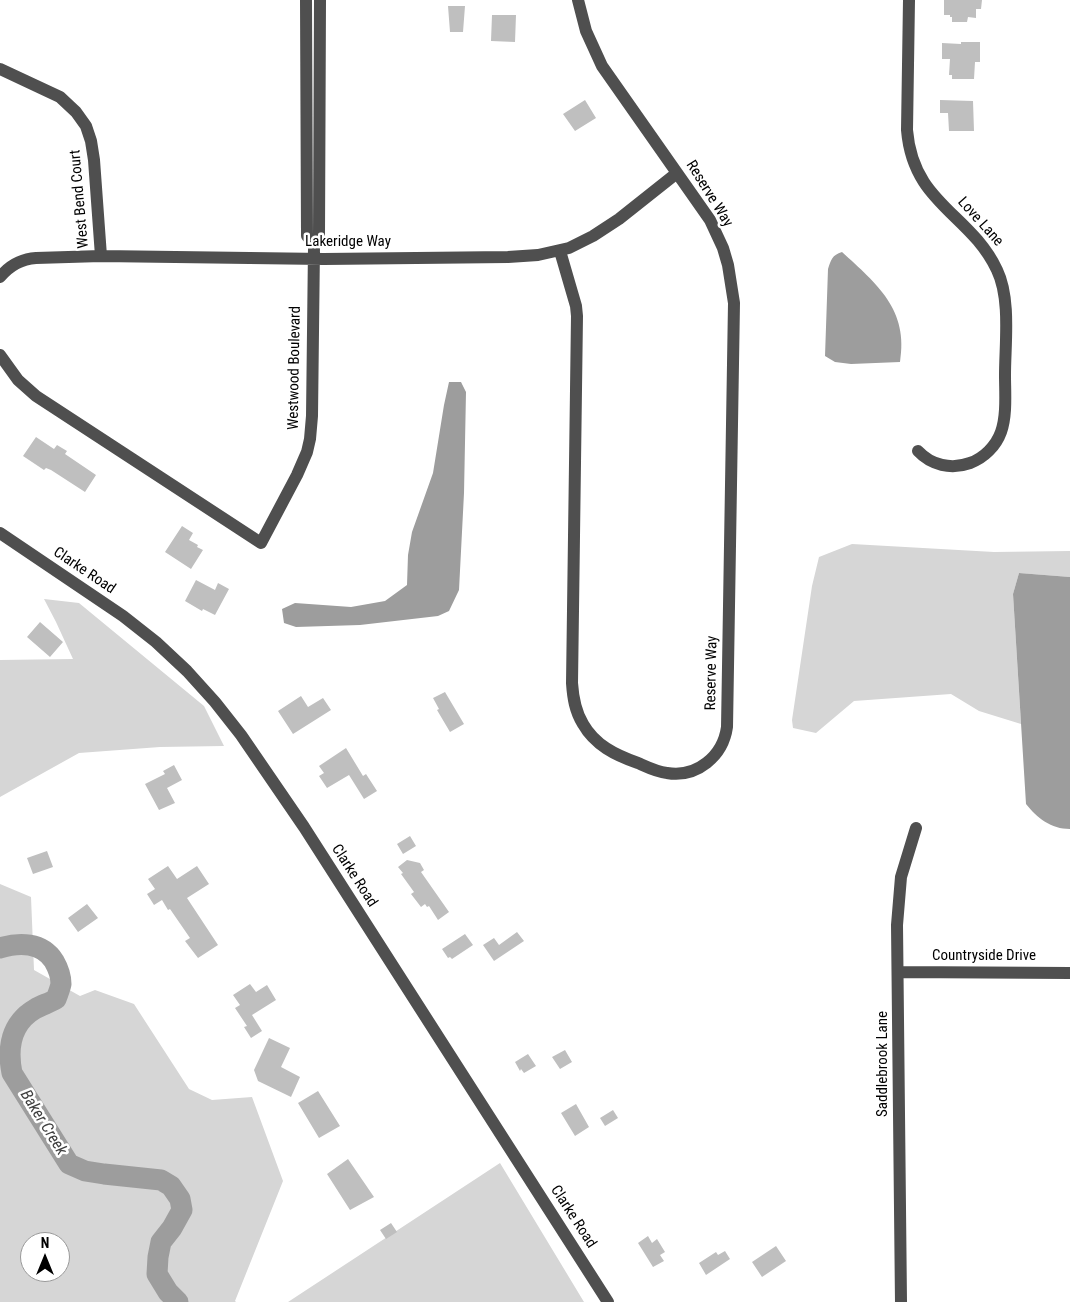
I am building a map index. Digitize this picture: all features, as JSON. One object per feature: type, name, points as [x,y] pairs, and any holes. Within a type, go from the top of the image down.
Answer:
[{"type":"street","name":"Westwood Boulevard","points":[[306,0],[307,236],[314,243]]},
{"type":"street","name":"Westwood Boulevard","points":[[0,355],[18,380],[36,396],[261,543],[297,475],[310,439],[312,416],[313,259],[314,243],[319,235],[320,0]]},
{"type":"street","name":"Reserve Way","points":[[560,251],[576,306],[577,316],[572,683],[575,707],[588,731],[600,744],[614,754],[662,772],[671,774],[689,772],[702,766],[716,755],[724,740],[727,727],[734,303],[728,265],[719,239],[702,208],[602,66],[586,31],[578,0]]},
{"type":"street","name":"Love Lane","points":[[909,0],[907,130],[911,156],[916,170],[926,187],[976,240],[994,264],[1002,284],[1006,311],[1004,412],[1001,433],[994,445],[976,460],[958,466],[934,464],[918,451]]},
{"type":"street","name":"West Bend Court","points":[[0,69],[60,98],[76,112],[86,126],[94,160],[101,256]]},
{"type":"street","name":"Lakeridge Way","points":[[0,277],[14,264],[28,258],[101,256],[313,259],[538,255],[560,251],[579,244],[606,228],[677,173]]},
{"type":"street","name":"Clarke Road","points":[[0,533],[122,616],[149,637],[187,671],[215,702],[241,735],[304,827],[608,1302]]},
{"type":"street","name":"Saddlebrook Lane","points":[[901,1302],[897,925],[901,877],[916,828]]},
{"type":"street","name":"Countryside Drive","points":[[898,972],[1070,973]]},
{"type":"shaded area","points":[[842,252],[867,275],[888,299],[900,327],[902,344],[900,362],[851,364],[835,362],[825,356],[828,269],[832,258]]},
{"type":"shaded area","points":[[449,382],[461,382],[466,392],[464,493],[459,590],[449,611],[438,616],[360,625],[296,627],[284,623],[282,609],[295,603],[351,607],[385,601],[407,585],[408,555],[412,532],[433,473]]},
{"type":"shaded area","points":[[852,544],[994,552],[1070,551],[1070,577],[1019,573],[1013,594],[1021,724],[979,711],[951,694],[854,701],[816,733],[793,728],[792,720],[812,586],[819,557]]},
{"type":"shaded area","points":[[1019,573],[1070,577],[1070,829],[1063,829],[1045,822],[1026,804],[1013,594]]},
{"type":"shaded area","points":[[44,599],[79,603],[204,706],[224,746],[160,747],[79,753],[0,797],[0,660],[73,659]]},
{"type":"shaded area","points":[[0,884],[31,897],[34,970],[80,996],[95,990],[134,1004],[189,1089],[212,1100],[252,1097],[283,1181],[236,1302],[0,1302]]},
{"type":"shaded area","points":[[500,1163],[584,1302],[288,1302]]},
{"type":"building","points":[[944,0],[982,0],[981,9],[976,9],[976,18],[968,17],[967,22],[952,22],[950,15],[944,15]]},
{"type":"building","points":[[448,6],[465,6],[463,32],[450,32]]},
{"type":"building","points":[[492,15],[516,15],[515,42],[491,41]]},
{"type":"building","points":[[961,42],[980,42],[980,62],[975,62],[974,79],[952,79],[952,75],[949,75],[950,59],[942,59],[942,43],[961,44]]},
{"type":"building","points":[[585,100],[596,118],[575,131],[563,114]]},
{"type":"building","points":[[940,100],[973,101],[974,131],[949,131],[948,113],[940,113]]},
{"type":"building","points":[[36,437],[54,449],[57,445],[67,451],[65,454],[96,475],[85,492],[51,470],[46,468],[44,470],[23,456]]},
{"type":"building","points":[[182,526],[193,533],[189,540],[203,550],[191,569],[165,552]]},
{"type":"building","points":[[196,580],[215,590],[218,583],[229,589],[215,615],[203,609],[202,611],[185,601]]},
{"type":"building","points":[[40,622],[63,642],[50,657],[27,637]]},
{"type":"building","points":[[445,692],[464,724],[450,732],[437,710],[439,709],[433,698]]},
{"type":"building","points":[[301,696],[308,707],[323,698],[331,710],[293,734],[278,711]]},
{"type":"building","points":[[346,748],[363,776],[366,774],[377,791],[364,799],[349,775],[327,788],[319,776],[324,773],[319,766]]},
{"type":"building","points":[[174,765],[182,780],[167,788],[175,803],[159,810],[145,784],[165,774],[163,771]]},
{"type":"building","points":[[410,836],[416,846],[403,854],[397,844]]},
{"type":"building","points":[[47,851],[53,867],[33,874],[27,858]]},
{"type":"building","points":[[407,860],[420,863],[424,870],[421,872],[449,912],[438,920],[429,906],[427,907],[425,904],[421,907],[411,894],[414,892],[398,867]]},
{"type":"building","points":[[168,866],[177,879],[197,866],[209,884],[187,898],[218,945],[198,958],[185,941],[190,938],[170,909],[168,910],[162,900],[154,905],[147,894],[155,889],[148,879]]},
{"type":"building","points":[[87,904],[98,918],[78,932],[68,918]]},
{"type":"building","points":[[517,932],[524,941],[494,961],[483,945],[494,938],[499,945]]},
{"type":"building","points":[[465,934],[473,945],[452,959],[448,958],[442,949]]},
{"type":"building","points":[[250,984],[256,992],[267,985],[276,1000],[252,1015],[262,1031],[251,1038],[244,1027],[247,1026],[235,1008],[240,1005],[233,995]]},
{"type":"building","points":[[269,1038],[290,1048],[281,1067],[300,1077],[291,1097],[258,1081],[254,1070]]},
{"type":"building","points":[[565,1050],[572,1062],[560,1069],[552,1057]]},
{"type":"building","points":[[528,1054],[536,1066],[524,1073],[521,1069],[520,1071],[515,1062]]},
{"type":"building","points":[[318,1091],[340,1126],[319,1138],[298,1103]]},
{"type":"building","points":[[576,1104],[589,1127],[575,1136],[561,1113]]},
{"type":"building","points":[[613,1110],[618,1118],[605,1126],[600,1118]]},
{"type":"building","points":[[348,1159],[374,1197],[350,1210],[327,1174]]},
{"type":"building","points":[[391,1223],[397,1232],[386,1239],[380,1230]]},
{"type":"building","points":[[648,1236],[652,1243],[657,1239],[665,1252],[660,1255],[664,1261],[653,1267],[638,1243]]},
{"type":"building","points":[[776,1246],[786,1261],[762,1277],[752,1262]]},
{"type":"building","points":[[725,1251],[730,1259],[706,1275],[699,1263],[716,1252],[718,1255]]},
{"type":"waterway","name":"Baker Creek","points":[[0,948],[22,944],[37,947],[49,955],[59,972],[61,984],[56,999],[35,1009],[21,1021],[13,1037],[10,1054],[12,1073],[69,1164],[85,1171],[161,1180],[171,1186],[180,1199],[182,1210],[172,1228],[161,1242],[157,1274],[168,1292],[178,1302]]}]
